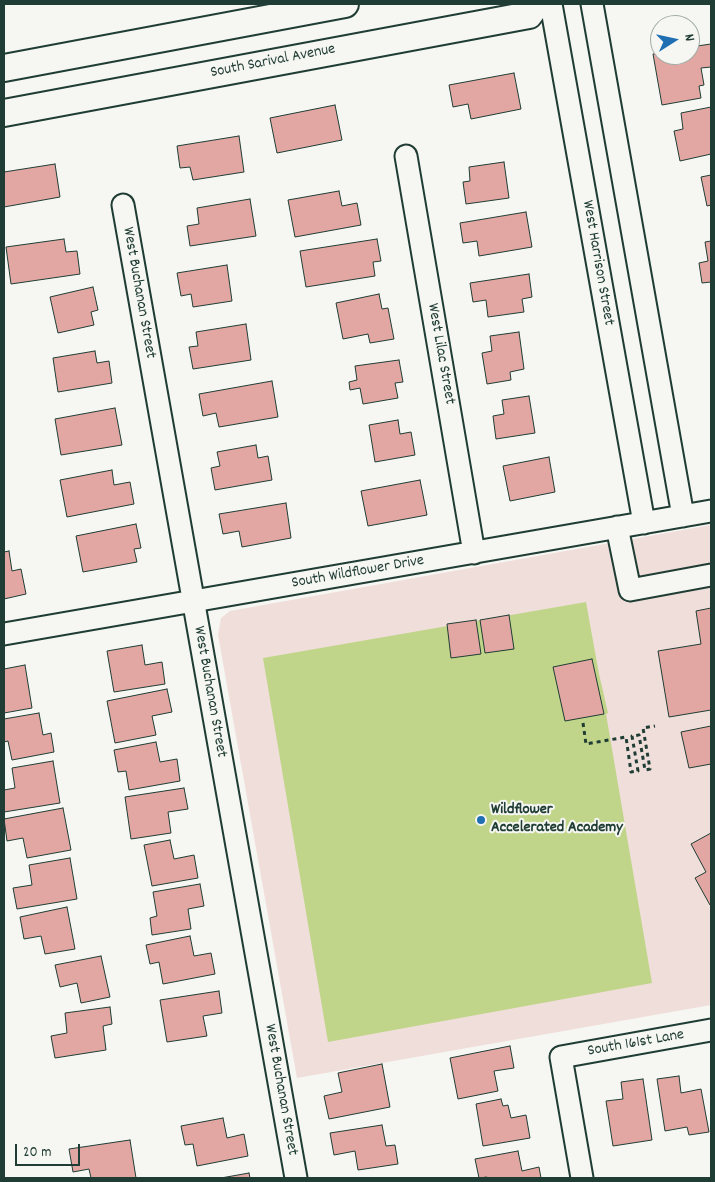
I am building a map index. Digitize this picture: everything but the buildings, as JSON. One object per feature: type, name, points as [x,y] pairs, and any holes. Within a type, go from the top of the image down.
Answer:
[{"type":"main road","points":[[4,68],[345,4]]},
{"type":"main road","name":"South Sarival Avenue","points":[[4,113],[529,14],[537,4]]},
{"type":"street","name":"West Harrison Street","points":[[551,4],[644,523]]},
{"type":"street","points":[[592,4],[682,516]]},
{"type":"street","name":"West Lilac Street","points":[[406,156],[474,553]]},
{"type":"street","name":"West Buchanan Street","points":[[123,205],[296,1178]]},
{"type":"street","name":"South Wildflower Drive","points":[[4,634],[711,511]]},
{"type":"street","points":[[617,527],[630,590],[711,575]]},
{"type":"street","name":"South 161st Lane","points":[[582,1178],[561,1057],[711,1030]]},
{"type":"path","points":[[583,723],[586,744],[626,737],[631,772],[638,771],[632,736],[638,735],[645,770],[650,768],[643,728],[655,726]]},
{"type":"shaded area","name":"Wildflower Accelerated Academy","points":[[711,525],[711,1005],[297,1078],[218,635],[221,618],[230,611]]},
{"type":"green space","points":[[586,602],[608,713],[606,714],[652,983],[328,1042],[263,658]]},
{"type":"place","name":"Wildflower Accelerated Academy","points":[[481,820]]}]
